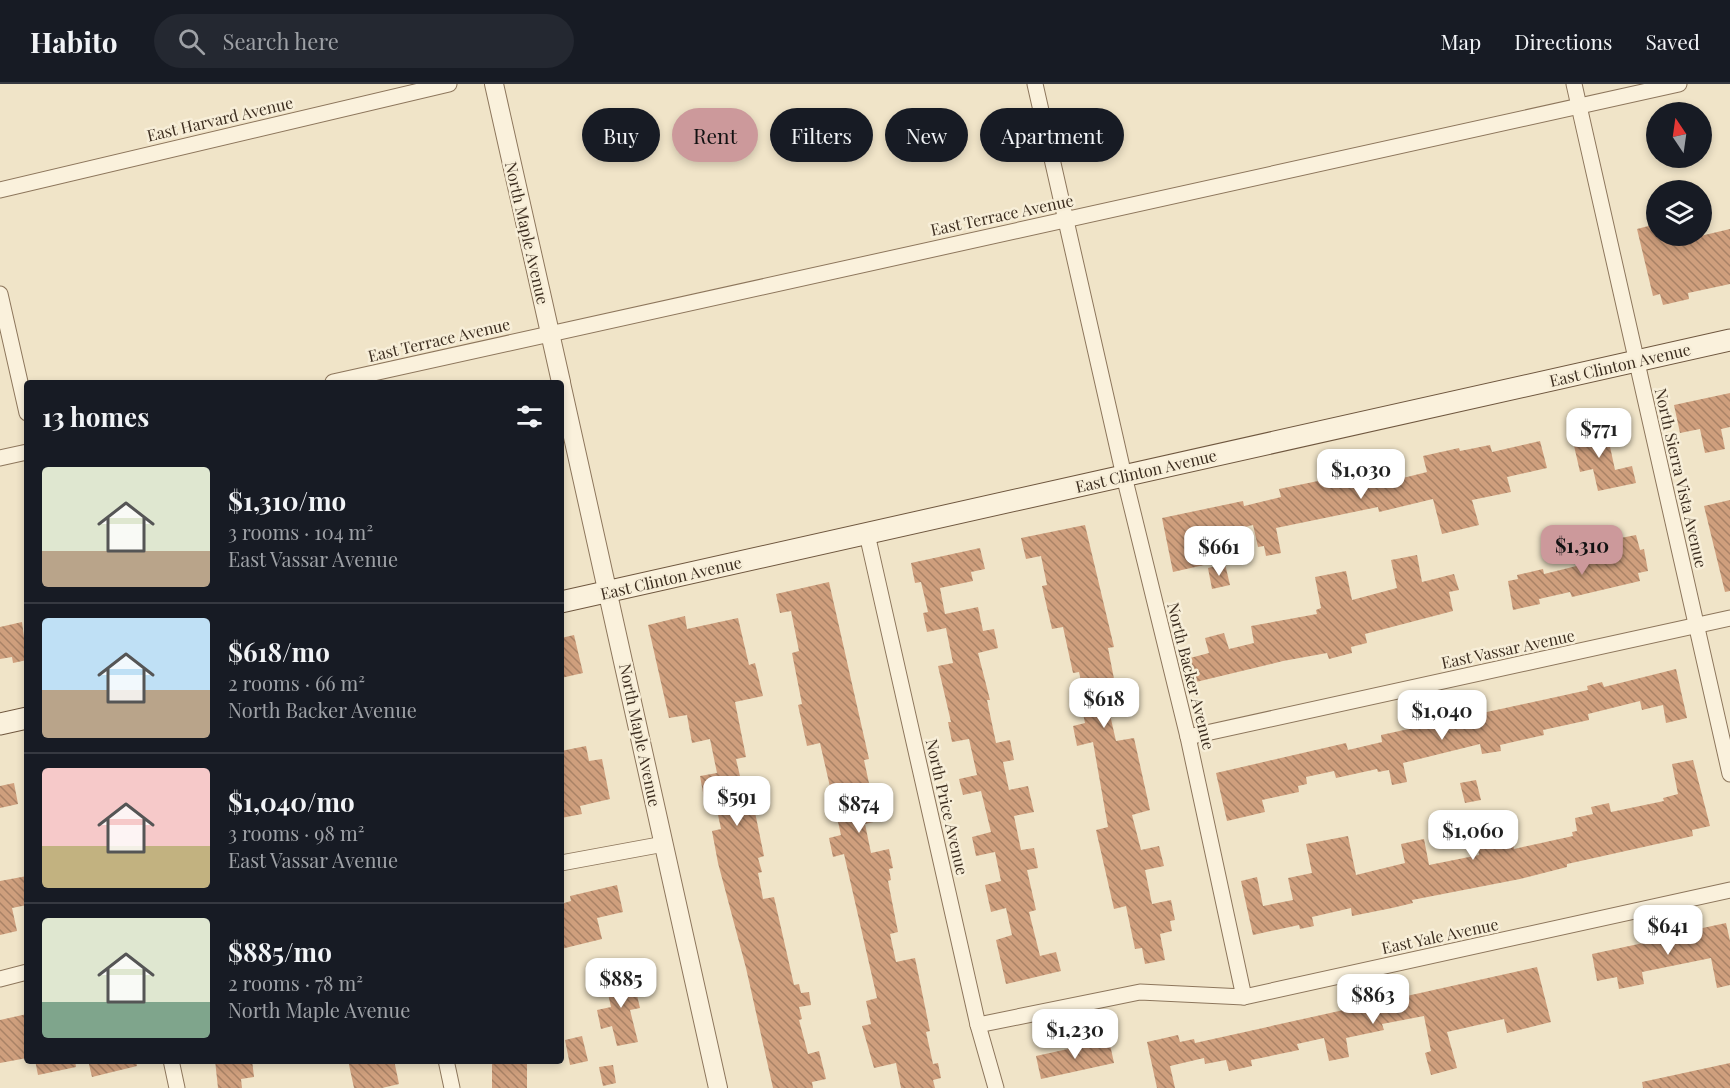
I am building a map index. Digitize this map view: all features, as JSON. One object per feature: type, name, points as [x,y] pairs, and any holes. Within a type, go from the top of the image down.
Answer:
[{"type":"main road","name":"East Clinton Avenue","points":[[564,601],[1730,340]]},
{"type":"main road","points":[[0,724],[24,719]]},
{"type":"street","name":"East Harvard Avenue","points":[[0,190],[449,84]]},
{"type":"street","name":"North Maple Avenue","points":[[494,84],[560,380]]},
{"type":"street","name":"North Backer Avenue","points":[[1035,84],[1124,476],[1188,737],[1244,997]]},
{"type":"street","name":"North Sierra Vista Avenue","points":[[1574,84],[1730,774]]},
{"type":"street","name":"East Terrace Avenue","points":[[342,380],[1679,84]]},
{"type":"street","points":[[0,294],[24,400]]},
{"type":"street","name":"North Maple Avenue","points":[[564,396],[718,1088]]},
{"type":"street","points":[[0,458],[24,453]]},
{"type":"street","name":"North Price Avenue","points":[[867,534],[978,1025],[996,1088]]},
{"type":"street","name":"East Vassar Avenue","points":[[1188,737],[1730,618]]},
{"type":"street","points":[[564,862],[663,844]]},
{"type":"street","name":"East Yale Avenue","points":[[978,1025],[1140,992],[1244,997],[1730,890]]},
{"type":"street","points":[[0,978],[24,973]]},
{"type":"street","points":[[172,1064],[177,1088]]},
{"type":"street","points":[[447,1064],[452,1088]]},
{"type":"building","points":[[1646,227],[1646,246],[1712,246],[1712,233],[1730,229],[1730,284],[1688,293],[1689,299],[1663,305],[1660,294],[1653,296],[1637,229]]},
{"type":"building","points":[[1730,393],[1730,427],[1721,429],[1725,449],[1705,453],[1700,429],[1680,433],[1674,405]]},
{"type":"building","points":[[1593,422],[1596,440],[1608,437],[1615,470],[1632,466],[1636,483],[1598,491],[1593,469],[1580,472],[1570,428]]},
{"type":"building","points":[[1540,441],[1547,468],[1507,477],[1511,492],[1472,500],[1479,525],[1442,534],[1433,499],[1379,512],[1378,507],[1276,528],[1281,553],[1266,556],[1264,546],[1258,547],[1253,525],[1206,537],[1199,541],[1204,565],[1173,572],[1162,518],[1243,501],[1244,506],[1281,497],[1279,489],[1357,473],[1360,486],[1407,477],[1427,472],[1423,456],[1459,448],[1460,451],[1490,445],[1492,452]]},
{"type":"building","points":[[1730,500],[1730,591],[1725,592],[1704,506]]},
{"type":"building","points":[[1085,525],[1114,647],[1108,648],[1115,684],[1122,683],[1126,702],[1108,706],[1116,741],[1134,738],[1150,810],[1132,815],[1141,850],[1159,846],[1164,866],[1145,870],[1152,904],[1171,900],[1175,920],[1170,921],[1172,931],[1160,934],[1165,960],[1145,964],[1142,948],[1135,949],[1126,906],[1114,909],[1096,830],[1108,827],[1093,742],[1077,746],[1073,726],[1085,723],[1080,699],[1085,698],[1079,672],[1073,673],[1063,627],[1052,629],[1042,586],[1047,585],[1041,556],[1026,559],[1021,538]]},
{"type":"building","points":[[1636,535],[1640,550],[1644,549],[1648,571],[1638,573],[1640,581],[1572,597],[1570,592],[1539,599],[1540,604],[1513,610],[1508,581],[1518,579],[1517,575],[1543,569],[1544,574],[1613,557],[1610,540]]},
{"type":"building","points":[[980,548],[985,569],[971,572],[973,581],[940,588],[945,614],[978,607],[983,631],[994,629],[998,648],[978,653],[990,700],[987,700],[996,743],[1010,740],[1014,760],[1003,762],[1009,790],[1028,786],[1034,812],[1014,816],[1021,850],[1034,848],[1038,868],[1027,870],[1036,910],[1029,912],[1040,956],[1056,952],[1061,971],[1006,984],[996,940],[1012,935],[1006,908],[991,912],[985,885],[1001,881],[995,852],[976,856],[972,837],[991,832],[981,791],[963,795],[959,779],[977,775],[969,739],[952,742],[948,722],[951,722],[938,666],[953,663],[946,628],[927,632],[923,613],[928,612],[921,582],[915,583],[911,563]]},
{"type":"building","points":[[1417,555],[1422,582],[1454,574],[1459,590],[1449,592],[1453,611],[1365,634],[1367,643],[1351,647],[1352,653],[1329,659],[1327,653],[1283,661],[1196,682],[1190,658],[1209,653],[1205,638],[1224,633],[1229,649],[1254,643],[1251,626],[1317,614],[1316,610],[1321,608],[1315,577],[1346,571],[1352,600],[1397,588],[1391,560]]},
{"type":"building","points":[[1225,564],[1230,585],[1212,589],[1208,568]]},
{"type":"building","points":[[829,582],[869,759],[864,760],[873,802],[878,801],[882,820],[865,824],[871,853],[889,849],[893,868],[889,869],[891,880],[888,881],[898,932],[890,934],[896,962],[915,958],[930,1031],[926,1032],[933,1064],[938,1063],[941,1078],[933,1080],[935,1088],[901,1088],[896,1063],[874,1068],[862,1026],[871,1024],[866,1001],[877,998],[844,854],[833,857],[829,838],[841,835],[820,743],[807,746],[798,705],[802,704],[792,653],[799,651],[791,611],[780,613],[776,594]]},
{"type":"building","points":[[685,616],[687,629],[738,618],[749,665],[755,663],[763,696],[735,702],[746,757],[736,759],[743,789],[750,788],[764,856],[758,858],[762,872],[758,873],[763,899],[774,897],[794,985],[799,984],[801,993],[809,992],[811,1005],[799,1007],[802,1019],[799,1020],[808,1054],[819,1051],[826,1079],[812,1082],[813,1088],[773,1088],[746,968],[718,863],[712,831],[721,829],[714,796],[704,798],[700,776],[717,773],[710,739],[692,743],[687,715],[669,718],[648,625]]},
{"type":"building","points":[[22,622],[24,661],[13,663],[12,657],[0,659],[0,627]]},
{"type":"building","points":[[574,635],[583,673],[564,677],[564,637]]},
{"type":"building","points":[[1676,669],[1687,718],[1666,723],[1663,705],[1642,710],[1640,701],[1588,714],[1589,720],[1543,730],[1544,735],[1500,745],[1501,751],[1482,754],[1480,744],[1403,763],[1407,782],[1392,785],[1389,770],[1378,772],[1377,769],[1336,778],[1334,771],[1306,777],[1307,784],[1298,786],[1299,792],[1262,800],[1265,812],[1227,821],[1216,773],[1346,743],[1348,750],[1382,742],[1381,735],[1588,690],[1587,686],[1602,682],[1604,687]]},
{"type":"building","points":[[586,746],[589,761],[602,759],[610,799],[580,806],[582,814],[564,817],[564,750]]},
{"type":"building","points":[[1693,760],[1710,826],[1692,830],[1693,836],[1567,864],[1567,867],[1520,879],[1412,900],[1413,903],[1392,908],[1352,916],[1351,908],[1312,917],[1314,926],[1300,929],[1299,925],[1253,935],[1241,881],[1257,877],[1263,906],[1293,900],[1288,878],[1312,873],[1306,844],[1348,836],[1356,875],[1405,863],[1401,844],[1424,839],[1429,865],[1479,855],[1477,841],[1511,834],[1514,849],[1573,836],[1572,832],[1577,831],[1575,818],[1593,814],[1591,807],[1609,803],[1611,812],[1664,801],[1663,798],[1678,794],[1672,764]]},
{"type":"building","points":[[1476,780],[1481,800],[1465,803],[1460,783]]},
{"type":"building","points":[[14,783],[18,804],[0,808],[0,786]]},
{"type":"building","points":[[24,877],[24,906],[12,908],[17,931],[0,935],[0,881]]},
{"type":"building","points":[[617,885],[623,912],[597,918],[602,939],[564,948],[564,903],[571,901],[570,896]]},
{"type":"building","points":[[1726,923],[1730,941],[1730,985],[1717,988],[1711,958],[1642,972],[1644,984],[1619,989],[1617,977],[1597,981],[1592,954],[1671,937],[1669,931],[1683,928],[1684,932]]},
{"type":"building","points":[[1537,967],[1551,1022],[1507,1033],[1504,1019],[1447,1032],[1457,1068],[1431,1075],[1425,1053],[1431,1051],[1424,1016],[1382,1024],[1384,1030],[1346,1038],[1349,1057],[1329,1061],[1324,1038],[1297,1044],[1299,1050],[1251,1060],[1252,1066],[1229,1071],[1226,1060],[1205,1064],[1204,1058],[1170,1066],[1175,1088],[1157,1088],[1147,1042],[1178,1035],[1180,1042],[1194,1039],[1195,1043]]},
{"type":"building","points":[[632,974],[640,1008],[630,1010],[638,1042],[617,1046],[612,1026],[601,1029],[597,1010],[611,1007],[605,980]]},
{"type":"building","points":[[24,1015],[24,1059],[0,1063],[0,1020]]},
{"type":"building","points":[[582,1036],[588,1061],[570,1065],[565,1040]]},
{"type":"building","points":[[1109,1040],[1114,1063],[1041,1079],[1036,1056]]},
{"type":"building","points":[[1730,1063],[1730,1088],[1643,1088],[1642,1082]]},
{"type":"building","points":[[36,1064],[76,1064],[76,1067],[38,1075]]},
{"type":"building","points":[[89,1064],[137,1064],[137,1066],[92,1077]]},
{"type":"building","points":[[215,1064],[252,1064],[254,1077],[241,1079],[242,1088],[218,1088]]},
{"type":"building","points":[[349,1064],[395,1064],[399,1084],[382,1088],[354,1088]]},
{"type":"building","points":[[492,1064],[527,1064],[527,1088],[492,1088]]},
{"type":"building","points":[[613,1065],[616,1083],[603,1086],[599,1067]]}]
